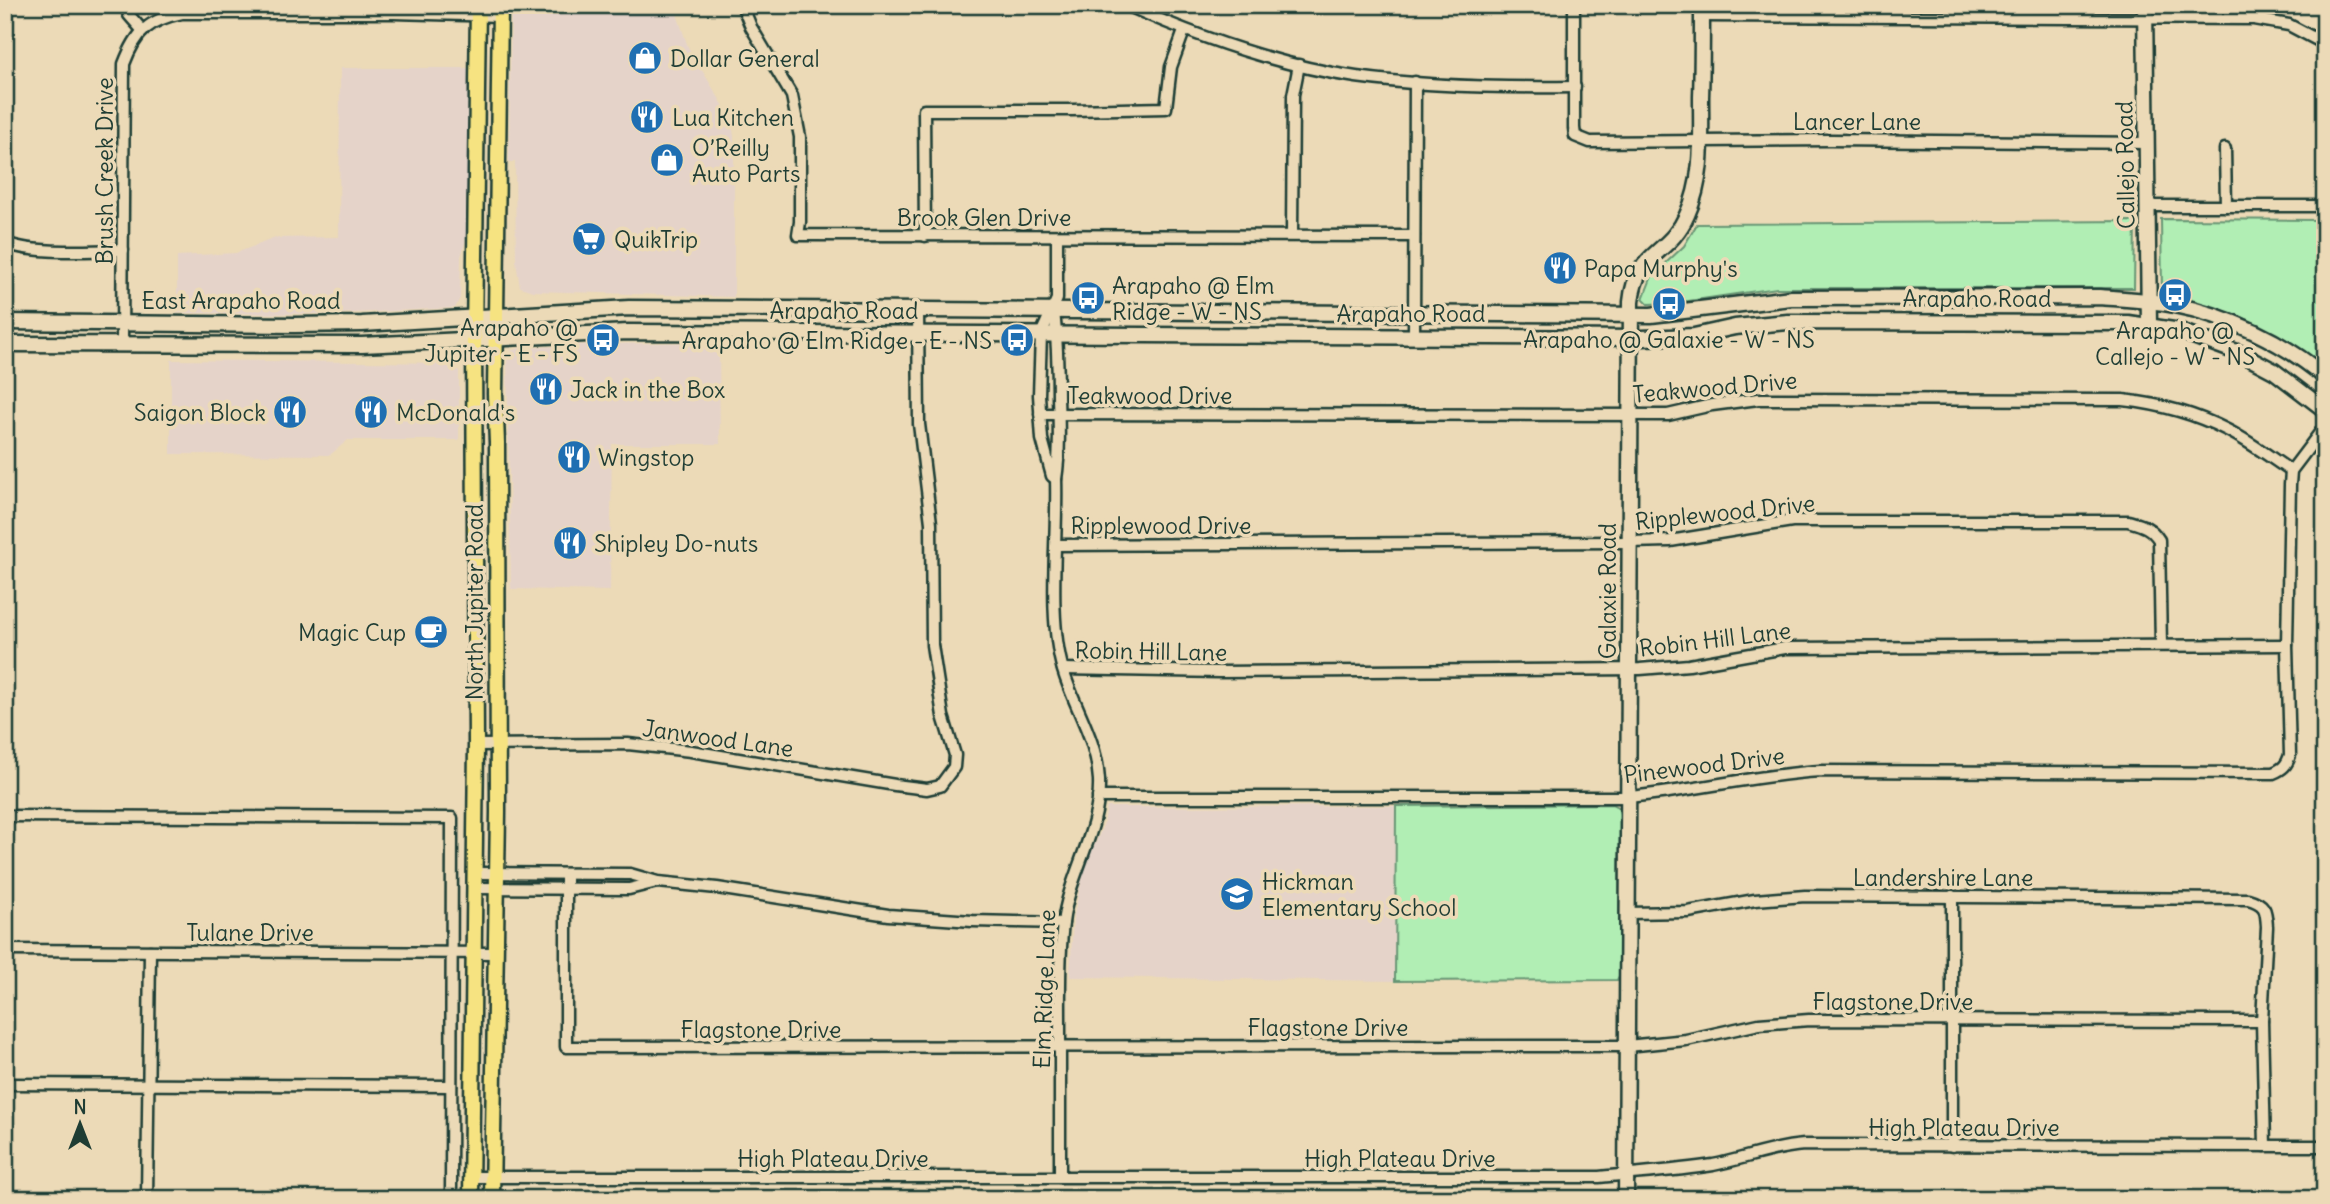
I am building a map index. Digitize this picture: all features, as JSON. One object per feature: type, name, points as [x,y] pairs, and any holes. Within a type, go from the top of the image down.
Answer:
[{"type":"main road","name":"North Jupiter Road","points":[[471,1199],[476,745],[474,340],[478,10]]},
{"type":"main road","name":"North Jupiter Road","points":[[492,1199],[495,953],[503,889],[496,873],[496,339],[500,11]]},
{"type":"main road","name":"Galaxie Road","points":[[1626,1199],[1630,314],[1632,291],[1638,272],[1651,256],[1676,235],[1688,213],[1699,174],[1702,11]]},
{"type":"main road","name":"Callejo Road","points":[[2146,11],[2149,325]]},
{"type":"main road","points":[[477,174],[499,173]]},
{"type":"main road","name":"Arapaho Road","points":[[475,315],[629,308],[1630,314],[1690,312],[1742,302],[1791,298],[2099,297],[2178,305],[2243,327],[2283,348],[2325,377]]},
{"type":"main road","points":[[737,310],[737,332]]},
{"type":"main road","name":"East Arapaho Road","points":[[5,322],[362,324],[475,315]]},
{"type":"main road","name":"Arapaho Road","points":[[474,340],[628,332],[1630,338],[1693,336],[1735,327],[1788,322],[2101,321],[2149,325],[2191,334],[2242,354],[2282,377],[2325,410]]},
{"type":"main road","points":[[251,324],[256,345]]},
{"type":"main road","name":"East Arapaho Road","points":[[5,344],[362,345],[474,340]]},
{"type":"main road","points":[[475,495],[497,496]]},
{"type":"main road","points":[[496,625],[484,616],[475,604],[498,587]]},
{"type":"street","points":[[125,5],[129,15],[143,31],[153,22],[182,13],[258,9],[500,11]]},
{"type":"street","name":"Brook Glen Drive","points":[[742,5],[757,38],[792,96],[797,115],[800,137],[798,235],[1414,236]]},
{"type":"street","points":[[1126,5],[1230,47],[1298,65],[1356,77],[1477,87],[1574,87],[1574,5]]},
{"type":"street","points":[[1702,11],[2146,11],[2267,20],[2289,25],[2325,44]]},
{"type":"street","points":[[925,236],[923,110],[1166,108],[1171,67],[1184,30]]},
{"type":"street","name":"Brush Creek Drive","points":[[122,343],[124,64],[132,43],[143,31]]},
{"type":"street","points":[[1292,235],[1293,95],[1298,65]]},
{"type":"street","points":[[1414,337],[1415,82]]},
{"type":"street","name":"Lancer Lane","points":[[1574,87],[1576,136],[1590,142],[1701,140],[2148,143]]},
{"type":"street","points":[[2225,149],[2226,206]]},
{"type":"street","points":[[2148,206],[2325,206]]},
{"type":"street","name":"Elm Ridge Lane","points":[[1056,479],[1052,476],[1042,439],[1040,414],[1041,334],[1057,299],[1057,236]]},
{"type":"street","points":[[5,242],[12,246],[32,249],[123,250]]},
{"type":"street","points":[[918,310],[919,333]]},
{"type":"street","name":"Elm Ridge Lane","points":[[1054,310],[1059,414],[1055,607],[1062,669],[1091,736],[1097,764],[1098,797],[1093,825],[1066,902],[1063,923],[1060,1177]]},
{"type":"street","name":"Janwood Lane","points":[[476,745],[628,744],[691,751],[927,789],[940,786],[950,776],[955,755],[943,716],[932,645],[931,523],[919,424],[919,333]]},
{"type":"street","name":"Teakwood Drive","points":[[1040,414],[1668,415],[1712,405],[1759,399],[2123,400],[2172,408],[2228,430],[2291,471]]},
{"type":"street","points":[[2287,645],[2291,471],[2325,426]]},
{"type":"street","name":"Ripplewood Drive","points":[[1056,545],[1629,542],[1670,541],[1792,521],[2127,521],[2153,530],[2159,540],[2161,645]]},
{"type":"street","name":"Robin Hill Lane","points":[[1062,669],[1219,672],[1629,668],[1689,664],[1785,648],[2287,645]]},
{"type":"street","name":"Pinewood Drive","points":[[1098,797],[1629,797],[1670,793],[1782,774],[1820,771],[2273,773],[2282,770],[2290,755],[2287,645]]},
{"type":"street","points":[[5,816],[452,818],[451,1199]]},
{"type":"street","points":[[474,873],[630,874],[658,882],[888,915],[972,921],[1063,923]]},
{"type":"street","name":"Flagstone Drive","points":[[566,874],[566,1047],[1627,1046],[1686,1040],[1784,1021],[2262,1021]]},
{"type":"street","points":[[473,888],[629,889],[658,882]]},
{"type":"street","name":"Landershire Lane","points":[[1627,913],[1688,912],[1755,900],[1805,896],[2248,899],[2259,902],[2266,912],[2262,1021]]},
{"type":"street","points":[[1952,897],[1952,1146]]},
{"type":"street","name":"Tulane Drive","points":[[5,950],[495,953]]},
{"type":"street","points":[[147,1199],[150,951]]},
{"type":"street","points":[[2262,1021],[2265,1146]]},
{"type":"street","points":[[5,1084],[451,1086]]},
{"type":"street","name":"High Plateau Drive","points":[[472,1177],[1599,1177],[1708,1166],[1788,1146],[2325,1146]]},
{"type":"shaded area","points":[[511,5],[674,5],[688,47],[731,118],[734,136],[734,297],[533,291],[520,287],[516,262],[515,162],[509,162]]},
{"type":"shaded area","points":[[340,68],[468,68],[467,235],[461,257],[460,298],[455,308],[334,314],[177,313],[177,256],[236,253],[275,238],[339,237]]},
{"type":"shaded area","points":[[719,342],[720,444],[612,444],[610,591],[511,589],[507,357],[510,351],[520,348],[597,344]]},
{"type":"shaded area","points":[[171,360],[451,363],[459,371],[459,440],[348,440],[330,455],[171,454]]},
{"type":"shaded area","name":"Hickman Elementary School","points":[[1396,806],[1395,981],[1070,977],[1073,919],[1084,870],[1104,823],[1107,807]]},
{"type":"green space","points":[[2161,219],[2325,220],[2325,367],[2278,335],[2242,317],[2162,291]]},
{"type":"green space","points":[[2135,221],[2134,288],[1777,288],[1675,303],[1648,304],[1643,299],[1652,276],[1684,246],[1697,224]]},
{"type":"green space","points":[[1612,804],[1618,807],[1620,814],[1617,980],[1395,981],[1396,806]]},
{"type":"place","name":"Dollar General","points":[[645,58]]},
{"type":"place","name":"Lua Kitchen","points":[[647,117]]},
{"type":"place","name":"O’Reilly Auto Parts","points":[[667,160]]},
{"type":"place","name":"QuikTrip","points":[[589,239]]},
{"type":"place","name":"Papa Murphy's","points":[[1560,268]]},
{"type":"place","name":"Arapaho @ Callejo - W - NS","points":[[2175,295]]},
{"type":"place","name":"Arapaho @ Elm Ridge - W - NS","points":[[1088,298]]},
{"type":"place","name":"Arapaho @ Galaxie - W - NS","points":[[1669,304]]},
{"type":"place","name":"Arapaho @ Jupiter - E - FS","points":[[603,340]]},
{"type":"place","name":"Arapaho @ Elm Ridge - E - NS","points":[[1017,340]]},
{"type":"place","name":"Jack in the Box","points":[[546,389]]},
{"type":"place","name":"Saigon Block","points":[[290,412]]},
{"type":"place","name":"McDonald's","points":[[371,412]]},
{"type":"place","name":"Wingstop","points":[[574,457]]},
{"type":"place","name":"Shipley Do-nuts","points":[[570,543]]},
{"type":"place","name":"Magic Cup","points":[[431,632]]},
{"type":"place","name":"Hickman Elementary School","points":[[1237,894]]}]
